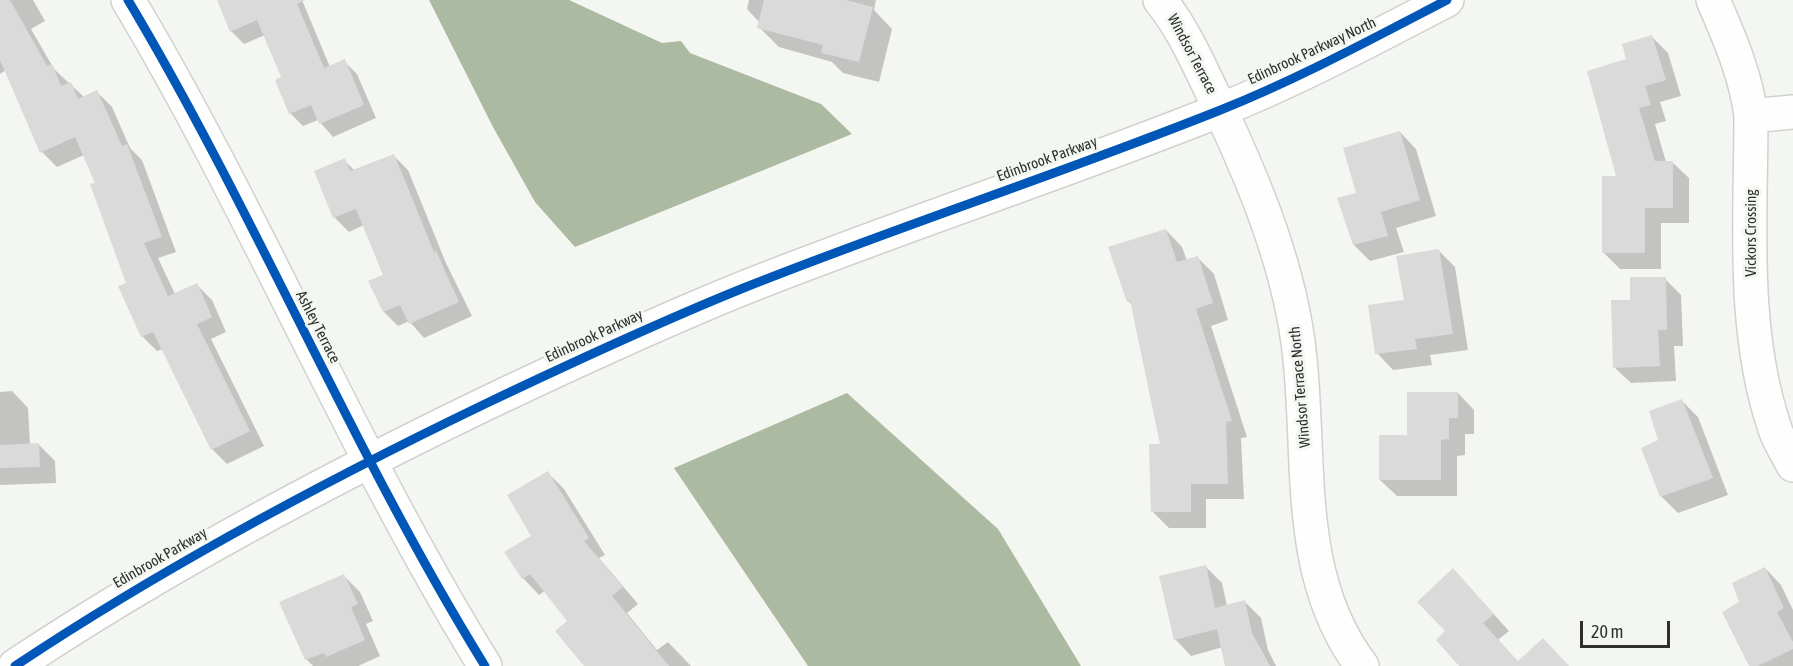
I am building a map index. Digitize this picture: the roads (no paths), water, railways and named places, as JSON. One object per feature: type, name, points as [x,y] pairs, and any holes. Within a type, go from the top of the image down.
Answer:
[{"type":"street","name":"Ashley Terrace","points":[[128,0],[172,74],[369,461],[451,612],[484,666]]},
{"type":"street","name":"Windsor Terrace","points":[[1160,0],[1175,18],[1221,110]]},
{"type":"street","name":"Edinbrook Parkway North","points":[[1221,110],[1368,42],[1447,0]]},
{"type":"street","name":"Vickors Crossing","points":[[1713,0],[1732,44],[1749,95],[1751,290],[1757,360],[1775,430],[1793,465]]},
{"type":"street","name":"Edinbrook Parkway","points":[[15,666],[126,594],[369,461],[629,336],[860,242],[1221,110]]},
{"type":"street","name":"Windsor Terrace North","points":[[1221,110],[1248,171],[1285,277],[1298,341],[1315,559],[1327,606],[1350,650],[1362,666]]},
{"type":"street","points":[[1751,116],[1793,112]]}]
